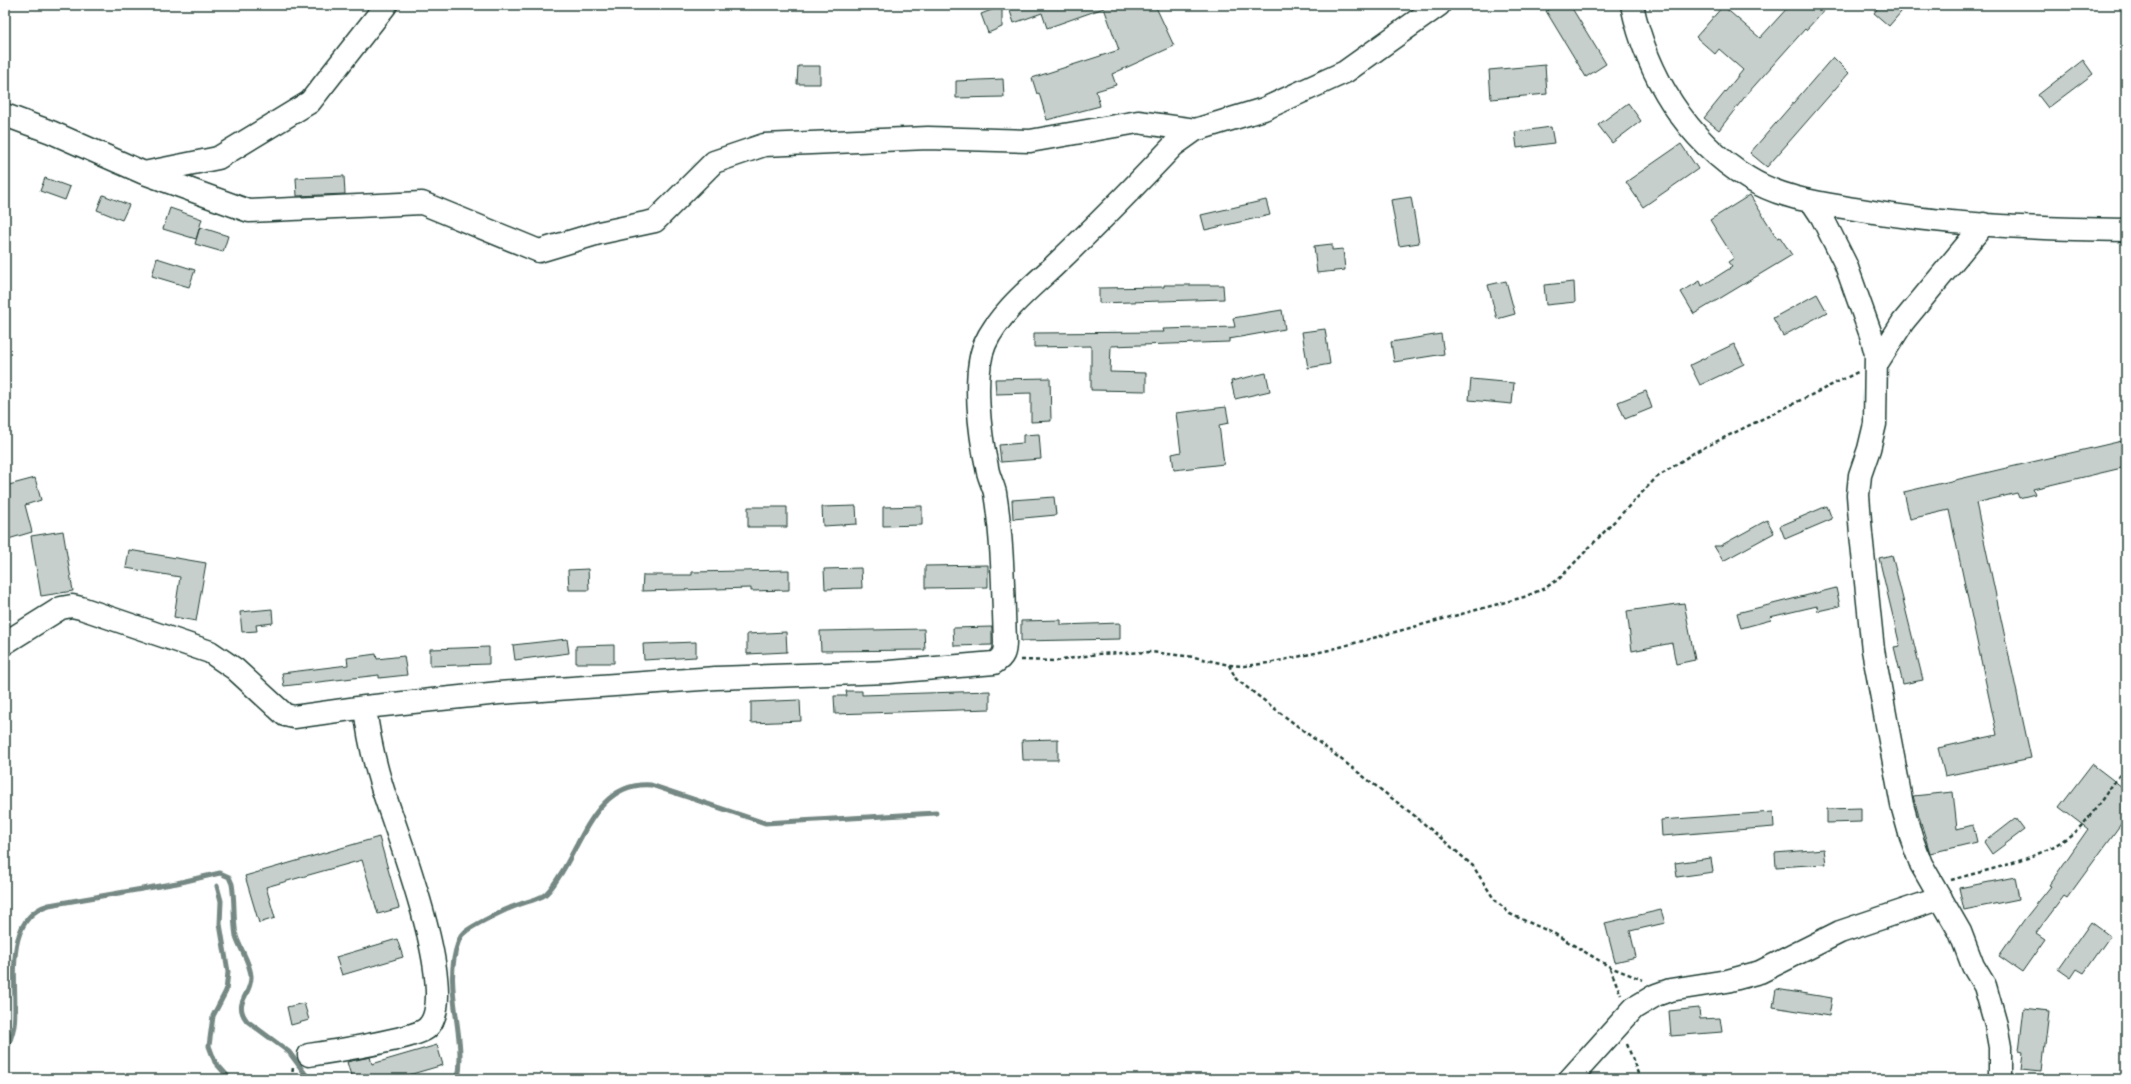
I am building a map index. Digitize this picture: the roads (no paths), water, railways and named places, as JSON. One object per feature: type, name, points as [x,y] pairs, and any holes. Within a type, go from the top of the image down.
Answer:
[{"type":"street","points":[[144,173],[218,158],[310,102],[386,5]]},
{"type":"street","points":[[5,643],[61,608],[72,606],[210,652],[235,669],[285,715],[294,717],[365,707],[499,693],[709,679],[889,672],[994,663],[1001,659],[1004,652],[1002,564],[995,492],[987,468],[978,379],[984,346],[990,335],[1021,296],[1053,267],[1174,145],[1195,130],[1264,109],[1345,72],[1439,5]]},
{"type":"street","points":[[1632,5],[1651,66],[1669,100],[1680,115],[1710,148],[1749,178],[1772,189],[1812,202],[1925,220],[2031,228],[2126,230]]},
{"type":"street","points":[[5,115],[51,132],[144,173],[250,211],[422,203],[540,251],[599,234],[655,221],[714,162],[764,145],[928,138],[1030,141],[1138,122],[1195,130]]},
{"type":"street","points":[[1812,202],[1822,216],[1846,264],[1872,335],[1876,363],[1874,424],[1869,449],[1860,475],[1858,495],[1864,576],[1873,650],[1902,805],[1911,837],[1937,892],[1960,932],[1973,966],[1985,986],[1999,1040],[2000,1079]]},
{"type":"street","points":[[1876,363],[1903,322],[1984,224]]},
{"type":"street","points":[[301,1059],[401,1037],[421,1031],[428,1027],[437,1005],[438,984],[427,928],[381,785],[365,707]]},
{"type":"street","points":[[1570,1079],[1634,1008],[1670,990],[1727,981],[1760,972],[1840,932],[1937,892]]},
{"type":"waterway","points":[[458,1079],[460,1045],[453,994],[453,977],[454,960],[460,938],[474,926],[513,907],[546,894],[562,872],[586,828],[596,814],[606,801],[619,792],[633,786],[651,785],[765,823],[936,813]]},
{"type":"waterway","points":[[5,1052],[14,1026],[14,976],[18,940],[24,925],[34,913],[49,905],[177,883],[220,873],[229,877],[232,884],[236,936],[247,961],[251,976],[249,988],[242,1003],[241,1009],[243,1014],[247,1021],[289,1052],[309,1079]]},
{"type":"waterway","points":[[217,886],[221,901],[220,924],[228,972],[226,991],[213,1016],[209,1046],[215,1062],[230,1079]]}]
